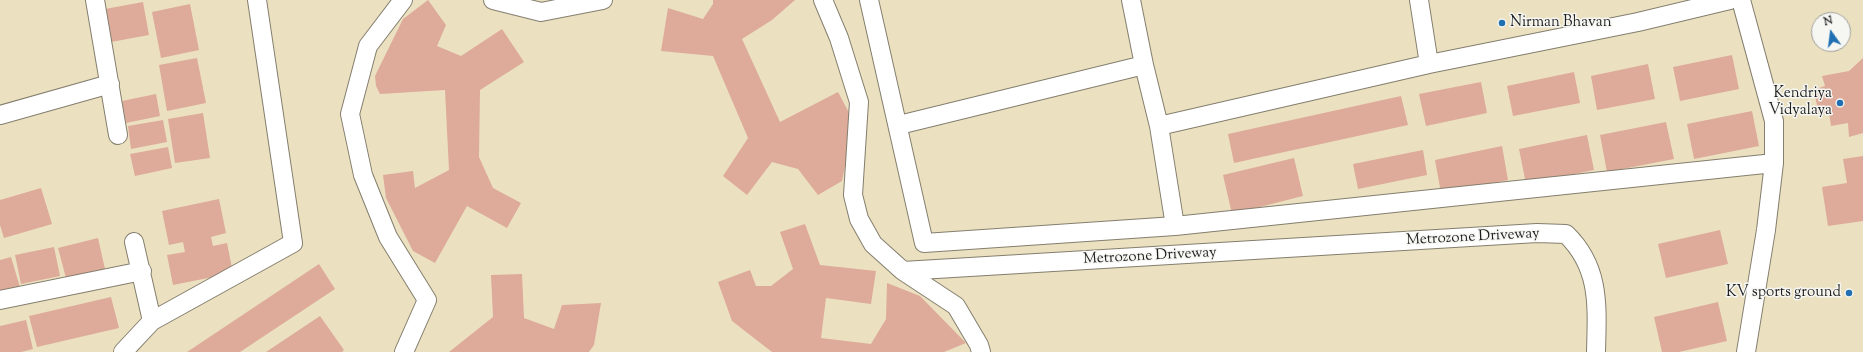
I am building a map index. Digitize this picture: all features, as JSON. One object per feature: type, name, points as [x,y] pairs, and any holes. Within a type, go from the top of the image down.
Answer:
[{"type":"street","points":[[94,0],[118,135]]},
{"type":"street","points":[[123,352],[152,321],[293,243],[257,0]]},
{"type":"street","points":[[403,0],[368,46],[350,114],[363,175],[388,237],[427,300],[404,352]]},
{"type":"street","points":[[493,0],[541,12],[603,0]]},
{"type":"street","points":[[823,0],[839,38],[859,102],[853,195],[859,219],[873,244],[903,272],[956,306],[979,345],[981,352]]},
{"type":"street","points":[[869,0],[899,125],[924,243],[1175,226],[1774,163]]},
{"type":"street","points":[[1131,0],[1144,65],[1159,126],[1175,226]]},
{"type":"street","points":[[1419,0],[1430,64]]},
{"type":"street","points":[[1159,126],[1430,64],[1638,22],[1730,0]]},
{"type":"street","points":[[1741,0],[1774,121],[1774,163],[1766,230],[1746,352]]},
{"type":"street","points":[[899,125],[1144,65]]},
{"type":"street","points":[[0,115],[110,84]]},
{"type":"street","name":"Metrozone Driveway","points":[[903,272],[1529,234],[1566,234],[1578,246],[1591,270],[1597,310],[1596,352]]},
{"type":"street","points":[[134,242],[142,271],[152,321]]},
{"type":"street","points":[[0,300],[142,271]]},
{"type":"building","points":[[428,0],[446,25],[437,46],[461,56],[502,29],[524,62],[480,90],[479,157],[493,188],[521,203],[507,228],[467,206],[435,263],[413,251],[386,198],[383,175],[413,171],[415,188],[449,170],[445,90],[380,94],[376,86],[375,76],[403,19]]},
{"type":"building","points":[[713,0],[795,0],[772,20],[742,39],[780,122],[838,92],[854,122],[842,181],[818,195],[798,169],[772,162],[747,195],[723,176],[748,138],[713,56],[661,51],[668,8],[703,19],[713,4]]},
{"type":"building","points":[[143,2],[149,35],[111,42],[105,9]]},
{"type":"building","points":[[190,4],[199,50],[161,58],[152,12]]},
{"type":"building","points":[[1732,55],[1739,89],[1680,101],[1673,67]]},
{"type":"building","points":[[197,58],[206,103],[167,111],[159,65]]},
{"type":"building","name":"Kendriya Vidyalaya","points":[[1863,58],[1863,133],[1849,137],[1848,123],[1831,126],[1829,113],[1819,114],[1814,92],[1816,89],[1825,86],[1822,76],[1849,71]]},
{"type":"building","points":[[1648,64],[1655,99],[1597,110],[1591,76]]},
{"type":"building","points":[[1574,72],[1580,103],[1513,116],[1507,86]]},
{"type":"building","points":[[1481,82],[1487,113],[1426,126],[1419,94]]},
{"type":"building","points":[[156,94],[160,116],[126,123],[122,101]]},
{"type":"building","points":[[1401,96],[1408,125],[1234,163],[1228,134]]},
{"type":"building","points":[[1752,111],[1759,146],[1694,159],[1687,124]]},
{"type":"building","points":[[203,113],[210,158],[175,163],[168,119]]},
{"type":"building","points":[[163,120],[167,142],[131,149],[128,126]]},
{"type":"building","points":[[1666,122],[1674,159],[1607,172],[1600,135]]},
{"type":"building","points":[[1587,135],[1594,170],[1526,184],[1519,149]]},
{"type":"building","points":[[1502,146],[1508,180],[1441,193],[1435,160]]},
{"type":"building","points":[[168,147],[172,168],[135,176],[130,154]]},
{"type":"building","points":[[1423,150],[1427,175],[1358,189],[1353,164]]},
{"type":"building","name":"Kendriya Vidyalaya","points":[[1863,156],[1863,221],[1828,226],[1822,187],[1847,183],[1843,159]]},
{"type":"building","points":[[1294,158],[1303,196],[1232,214],[1223,175]]},
{"type":"building","points":[[41,188],[52,224],[4,238],[0,225],[0,200]]},
{"type":"building","points":[[219,199],[226,233],[211,237],[213,246],[227,243],[233,273],[173,285],[167,255],[185,252],[183,242],[169,245],[162,211]]},
{"type":"building","points":[[805,224],[820,265],[876,271],[871,304],[826,298],[821,338],[871,344],[886,319],[887,283],[920,296],[966,343],[944,352],[772,352],[732,321],[718,282],[750,270],[756,286],[771,286],[793,269],[780,232]]},
{"type":"building","points":[[1720,230],[1728,264],[1666,278],[1658,244]]},
{"type":"building","points":[[98,238],[105,269],[66,278],[58,248]]},
{"type":"building","points":[[54,247],[60,276],[21,284],[15,255]]},
{"type":"building","points":[[11,257],[20,287],[0,293],[0,260]]},
{"type":"building","points":[[319,264],[335,289],[240,352],[187,352]]},
{"type":"building","points":[[522,274],[524,318],[554,329],[562,305],[601,303],[594,345],[589,352],[449,352],[493,317],[491,275]]},
{"type":"building","points":[[111,297],[119,328],[37,347],[29,316]]},
{"type":"building","points":[[1718,302],[1727,341],[1679,352],[1662,352],[1654,317]]},
{"type":"building","points":[[320,316],[344,350],[342,352],[266,352]]},
{"type":"building","points":[[26,320],[33,349],[21,352],[0,352],[0,326]]},
{"type":"place","name":"Nirman Bhavan","points":[[1502,23]]},
{"type":"place","name":"Kendriya Vidyalaya","points":[[1840,103]]},
{"type":"place","name":"KV sports ground","points":[[1849,293]]}]
